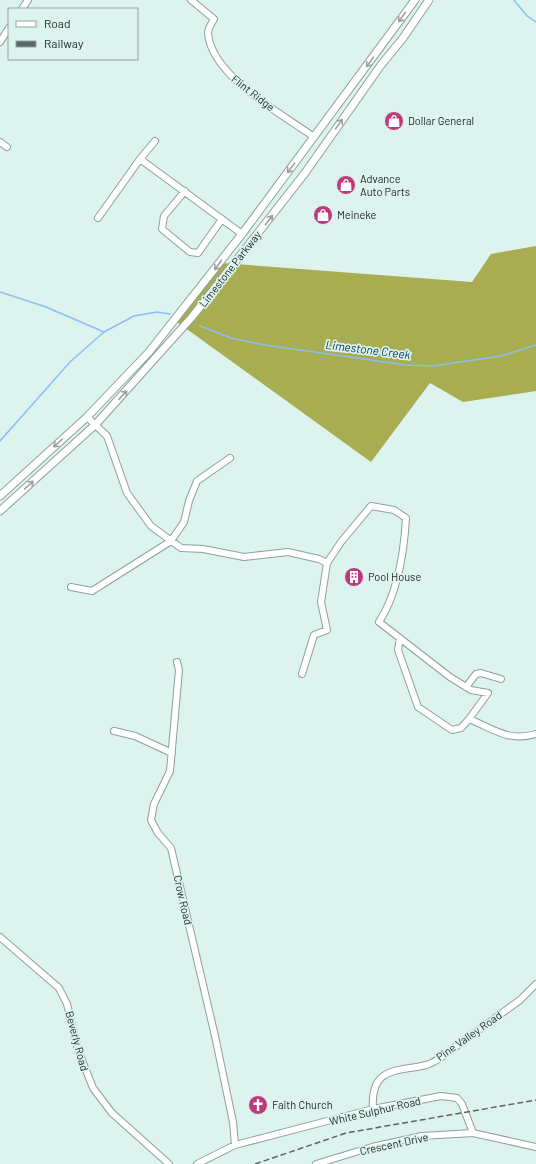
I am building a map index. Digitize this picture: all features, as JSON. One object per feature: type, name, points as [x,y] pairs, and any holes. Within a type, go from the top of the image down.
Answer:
[{"type":"main road","name":"Limestone Parkway","points":[[0,496],[87,417],[149,352],[242,234],[415,0]]},
{"type":"main road","name":"Limestone Parkway","points":[[0,511],[96,424],[192,317],[305,173],[380,65],[403,38],[429,0]]},
{"type":"main road","points":[[393,31],[403,38]]},
{"type":"main road","points":[[242,234],[252,242]]},
{"type":"street","name":"Flint Ridge","points":[[190,0],[214,19],[208,31],[212,52],[233,79],[314,137]]},
{"type":"street","points":[[0,42],[8,30]]},
{"type":"street","points":[[98,218],[140,159],[155,141]]},
{"type":"street","points":[[0,142],[7,147]]},
{"type":"street","points":[[140,159],[242,234]]},
{"type":"street","points":[[185,191],[164,216],[162,229],[171,238],[190,252],[198,253],[222,219]]},
{"type":"street","points":[[87,417],[107,436],[127,493],[152,526],[181,548],[203,549],[244,557],[288,552],[318,559],[327,563]]},
{"type":"street","points":[[71,587],[92,591],[171,541],[184,522],[189,501],[197,481],[230,458]]},
{"type":"street","points":[[302,674],[314,635],[327,630],[321,602],[327,563],[341,542],[371,506],[394,510],[406,518],[405,533],[395,588],[389,608],[379,622],[400,638],[450,677],[471,690],[488,693],[462,728],[452,730],[418,707],[398,650],[400,638]]},
{"type":"street","name":"Crow Road","points":[[177,662],[179,670],[170,771],[154,804],[151,820],[158,833],[171,848],[215,1036],[233,1122],[235,1145]]},
{"type":"street","points":[[466,687],[476,674],[481,673],[501,679]]},
{"type":"street","points":[[469,719],[494,732],[506,736],[520,737],[536,734]]},
{"type":"street","points":[[114,730],[135,736],[172,753]]},
{"type":"street","name":"Beverly Road","points":[[0,937],[51,980],[64,996],[71,1017],[82,1064],[100,1100],[123,1124],[169,1164]]},
{"type":"street","points":[[0,947],[5,942]]},
{"type":"street","name":"Pine Valley Road","points":[[373,1110],[373,1099],[377,1086],[383,1076],[399,1069],[428,1065],[440,1058],[520,1000],[536,984]]},
{"type":"street","name":"White Sulphur Road","points":[[197,1164],[235,1145],[373,1110],[441,1096],[457,1098],[462,1104],[473,1133]]},
{"type":"street","points":[[473,1133],[536,1147]]},
{"type":"street","name":"Crescent Drive","points":[[316,1164],[372,1147],[422,1136],[473,1133]]},
{"type":"green space","points":[[536,246],[536,391],[463,402],[430,383],[371,462],[177,322],[222,263],[472,282],[491,254]]},
{"type":"waterway","points":[[514,0],[527,16],[536,22]]},
{"type":"waterway","name":"Limestone Creek","points":[[0,292],[46,307],[104,332]]},
{"type":"waterway","points":[[0,441],[70,362],[104,332],[134,316],[157,312],[170,314]]},
{"type":"waterway","name":"Limestone Creek","points":[[200,326],[231,338],[265,345],[406,365],[433,366],[501,356],[536,345]]},
{"type":"railway","points":[[255,1164],[346,1133],[536,1100]]},
{"type":"place","name":"Dollar General","points":[[394,121]]},
{"type":"place","name":"Advance Auto Parts","points":[[346,185]]},
{"type":"place","name":"Meineke","points":[[323,215]]},
{"type":"place","name":"Pool House","points":[[354,577]]},
{"type":"place","name":"Faith Church","points":[[258,1105]]}]
